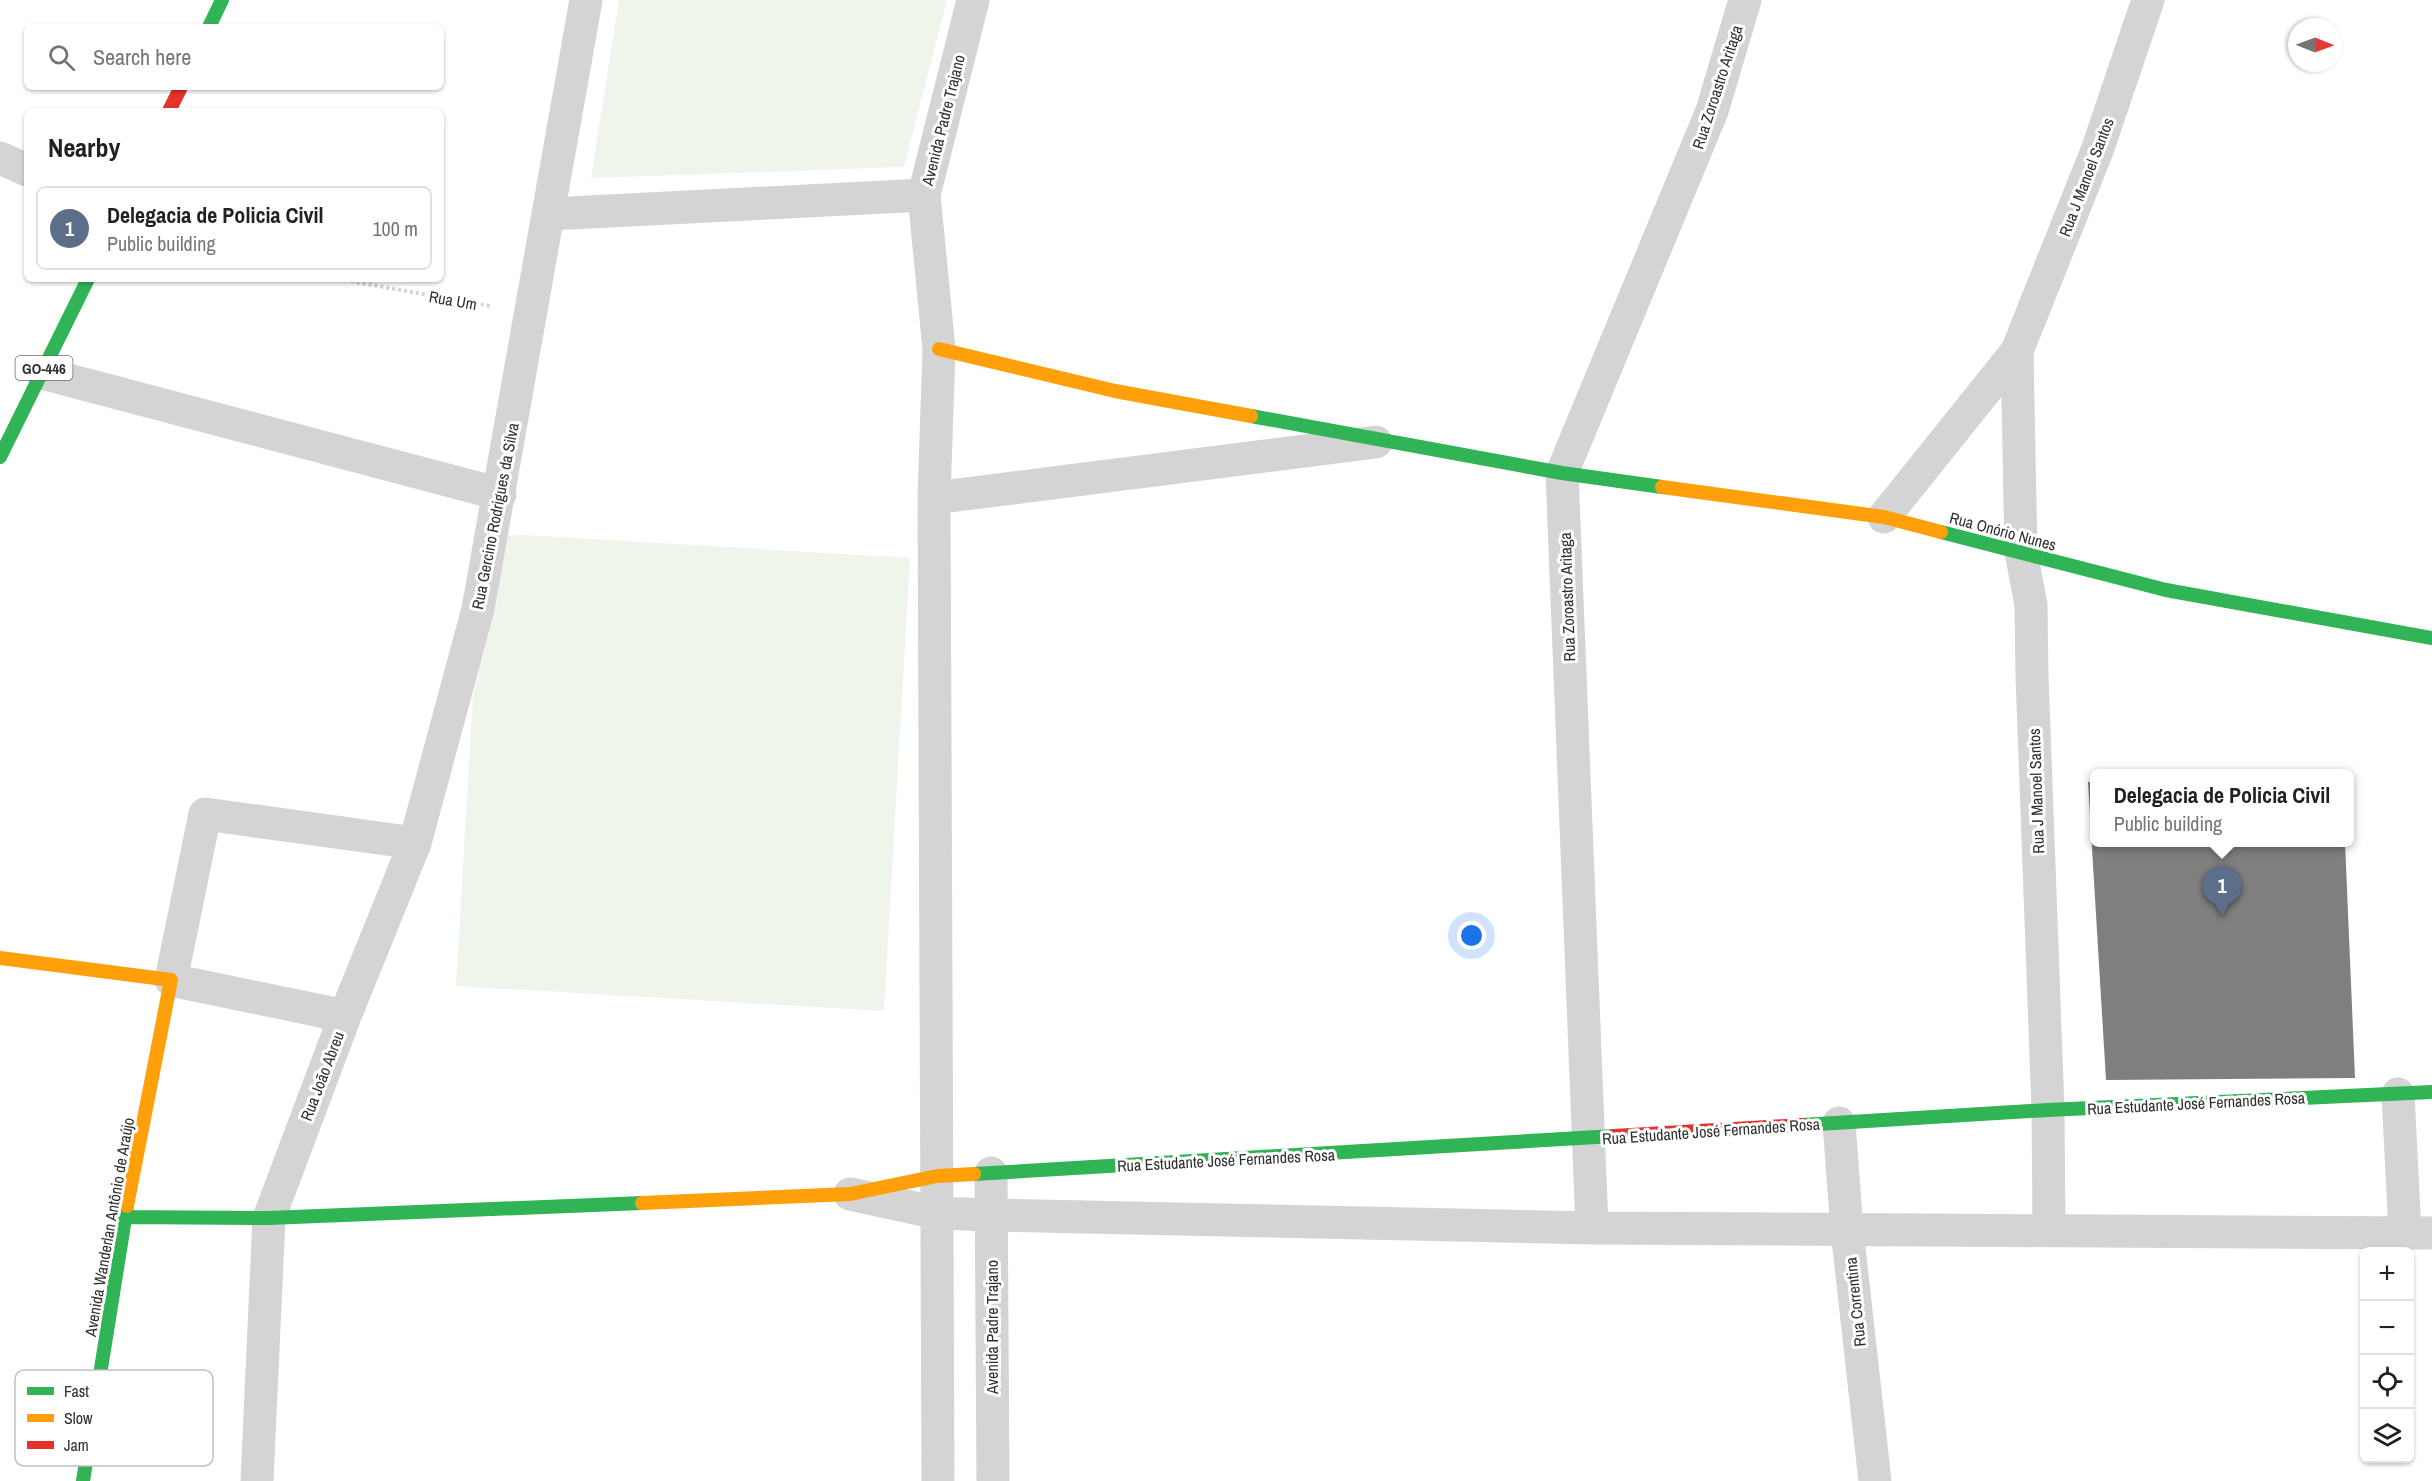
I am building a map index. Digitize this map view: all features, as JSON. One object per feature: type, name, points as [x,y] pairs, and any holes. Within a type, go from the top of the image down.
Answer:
[{"type":"street","points":[[210,24],[222,0]]},
{"type":"street","name":"Rua Gercino Rodrigues da Silva","points":[[345,1016],[415,843],[478,609],[550,214],[586,0]]},
{"type":"street","name":"Avenida Padre Trajano","points":[[938,1176],[934,498],[939,349],[924,195],[973,0]]},
{"type":"street","name":"Rua Zoroastro Aritaga","points":[[1592,1228],[1562,473],[1712,111],[1745,0]]},
{"type":"street","name":"Rua J Manoel Santos","points":[[1884,517],[2018,351],[2098,148],[2148,0]]},
{"type":"street","points":[[170,108],[180,90]]},
{"type":"street","points":[[0,158],[24,169]]},
{"type":"street","points":[[550,214],[924,195]]},
{"type":"street","name":"GO-446","points":[[0,457],[87,282]]},
{"type":"street","name":"Rua Onório Nunes","points":[[939,349],[1116,392],[1562,473],[1884,517],[2166,590],[2432,638]]},
{"type":"street","name":"Rua J Manoel Santos","points":[[2018,351],[2021,552],[2031,605],[2048,1110],[2049,1231]]},
{"type":"street","points":[[42,373],[500,494]]},
{"type":"street","points":[[934,498],[1383,441]]},
{"type":"street","points":[[171,980],[205,814],[415,843]]},
{"type":"street","name":"Rua João Abreu","points":[[0,958],[171,980],[345,1016],[269,1218],[257,1481]]},
{"type":"street","name":"Avenida Wanderlan Antônio de Araújo","points":[[101,1370],[125,1217],[171,980]]},
{"type":"street","name":"Rua Estudante José Fernandes Rosa","points":[[125,1217],[269,1218],[850,1194],[938,1176],[2048,1110],[2432,1092]]},
{"type":"street","points":[[850,1194],[938,1213],[991,1215],[1592,1228],[2418,1233],[2398,1094]]},
{"type":"street","name":"Rua Correntina","points":[[1839,1123],[1847,1230],[1875,1481]]},
{"type":"street","name":"Avenida Padre Trajano","points":[[991,1173],[993,1481]]},
{"type":"street","points":[[938,1176],[938,1481]]},
{"type":"street","name":"Avenida Wanderlan Antônio de Araújo","points":[[83,1481],[85,1466]]},
{"type":"path","name":"Rua Um","points":[[356,282],[532,314]]},
{"type":"shaded area","points":[[619,0],[947,0],[904,167],[591,178]]},
{"type":"shaded area","points":[[524,535],[910,558],[884,1011],[456,986],[473,695],[496,606],[505,536]]},
{"type":"building","points":[[2088,782],[2090,782],[2090,815]]},
{"type":"building","points":[[2092,847],[2345,847],[2355,1078],[2106,1080]]},
{"type":"traffic: fast","points":[[210,24],[222,0]]},
{"type":"traffic: fast","points":[[0,457],[87,282]]},
{"type":"traffic: fast","points":[[1251,416],[1562,473],[1662,487]]},
{"type":"traffic: fast","points":[[1941,532],[2166,590],[2432,638]]},
{"type":"traffic: fast","points":[[1802,1125],[2048,1110],[2432,1092]]},
{"type":"traffic: fast","points":[[974,1174],[1614,1136]]},
{"type":"traffic: fast","points":[[125,1217],[269,1218],[642,1203]]},
{"type":"traffic: fast","points":[[101,1370],[127,1206]]},
{"type":"traffic: fast","points":[[83,1481],[85,1466]]},
{"type":"traffic: slow","points":[[939,349],[1115,391],[1251,416]]},
{"type":"traffic: slow","points":[[1662,487],[1884,517],[1941,532]]},
{"type":"traffic: slow","points":[[0,958],[171,980],[127,1206]]},
{"type":"traffic: slow","points":[[642,1203],[850,1194],[937,1176],[974,1174]]},
{"type":"traffic: jam","points":[[170,108],[180,90]]},
{"type":"traffic: jam","points":[[1614,1136],[1802,1125]]},
{"type":"place","name":"Delegacia de Policia Civil","points":[[2222,916]]}]
